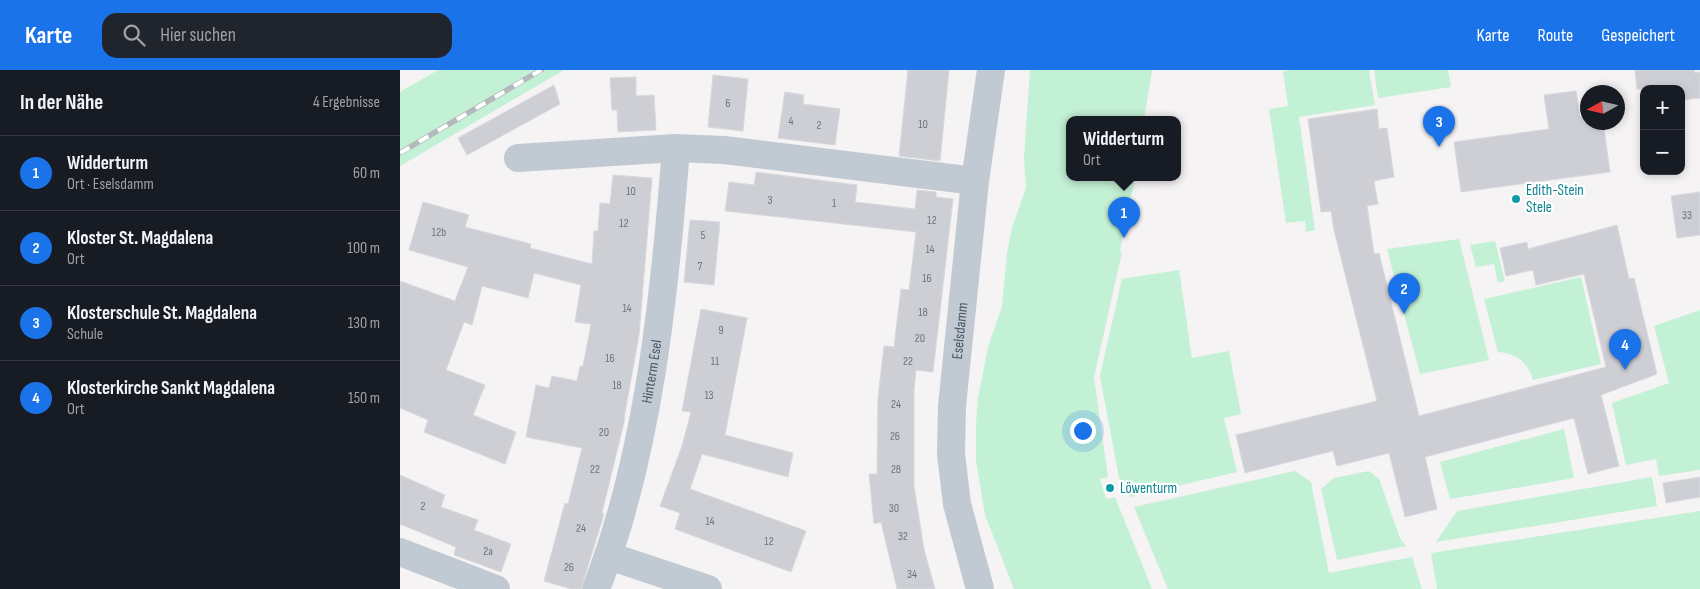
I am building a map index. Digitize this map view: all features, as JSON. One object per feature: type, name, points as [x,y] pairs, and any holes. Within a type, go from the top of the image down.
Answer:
[{"type":"street","name":"Eselsdamm","points":[[980,589],[957,504],[951,454],[952,406],[975,181],[991,70]]},
{"type":"street","points":[[518,158],[676,148],[724,150],[975,181]]},
{"type":"street","name":"Hinterm Esel","points":[[596,589],[609,556],[632,468],[650,376],[669,237],[676,148]]},
{"type":"street","points":[[400,552],[496,589]]},
{"type":"street","points":[[609,556],[708,589]]},
{"type":"green space","points":[[438,70],[564,70],[400,166],[400,92]]},
{"type":"green space","points":[[1030,70],[1152,70],[1144,116],[1066,116],[1066,181],[1134,181],[1120,251],[1122,252],[1094,377],[1108,477],[1100,479],[1106,499],[1115,497],[1152,589],[1014,589],[985,515],[976,460],[978,398],[988,347],[1002,306],[1007,253],[1012,228],[1026,188],[1024,157]]},
{"type":"green space","points":[[1369,70],[1375,105],[1299,117],[1315,230],[1306,232],[1305,221],[1286,223],[1269,109],[1288,106],[1283,71]]},
{"type":"green space","points":[[1374,70],[1448,70],[1451,87],[1378,98]]},
{"type":"green space","points":[[1459,239],[1489,360],[1420,374],[1387,249]]},
{"type":"green space","points":[[1495,241],[1505,281],[1498,283],[1494,264],[1476,267],[1470,245]]},
{"type":"green space","points":[[1179,270],[1192,358],[1229,351],[1241,414],[1224,418],[1237,472],[1130,497],[1119,478],[1100,376],[1122,279]]},
{"type":"green space","points":[[1581,277],[1601,364],[1533,380],[1521,360],[1511,354],[1498,352],[1484,299]]},
{"type":"green space","points":[[1700,310],[1700,470],[1659,476],[1656,459],[1626,465],[1612,403],[1669,383],[1654,326]]},
{"type":"green space","points":[[1564,429],[1574,478],[1450,499],[1440,462]]},
{"type":"green space","points":[[1295,471],[1311,482],[1329,573],[1412,557],[1422,589],[1168,589],[1134,507]]},
{"type":"green space","points":[[1369,471],[1379,479],[1400,538],[1406,546],[1337,560],[1321,489],[1334,478]]},
{"type":"green space","points":[[1652,477],[1657,506],[1436,542],[1457,511]]},
{"type":"green space","points":[[1700,511],[1700,589],[1437,589],[1431,553]]},
{"type":"building","points":[[908,70],[949,70],[940,161],[899,156]]},
{"type":"building","points":[[1635,70],[1694,70],[1695,73],[1700,72],[1700,98],[1685,100],[1685,85],[1640,85],[1640,89],[1637,89]]},
{"type":"building","points":[[713,75],[748,79],[743,131],[708,127]]},
{"type":"building","points":[[636,77],[636,96],[654,95],[656,130],[618,132],[617,110],[612,110],[610,78]]},
{"type":"building","points":[[554,85],[560,104],[467,155],[458,138]]},
{"type":"building","points":[[1576,91],[1580,130],[1604,130],[1610,172],[1461,192],[1454,142],[1549,129],[1544,95]]},
{"type":"building","points":[[785,92],[804,95],[803,104],[840,109],[835,145],[778,138]]},
{"type":"building","points":[[1377,109],[1379,129],[1387,128],[1394,177],[1374,181],[1378,204],[1367,206],[1374,254],[1379,253],[1419,416],[1606,367],[1584,274],[1536,285],[1533,270],[1506,276],[1500,248],[1527,242],[1528,249],[1617,225],[1629,279],[1634,278],[1657,374],[1601,395],[1619,466],[1588,474],[1574,418],[1425,457],[1437,509],[1405,517],[1389,453],[1337,466],[1333,451],[1245,473],[1236,435],[1377,401],[1334,230],[1331,211],[1321,212],[1308,119]]},
{"type":"building","points":[[756,172],[857,185],[855,202],[915,209],[917,190],[936,192],[936,197],[953,199],[933,372],[916,370],[914,390],[914,486],[924,549],[935,589],[897,589],[881,522],[874,524],[869,474],[877,474],[878,398],[884,346],[894,347],[901,289],[909,290],[916,232],[725,211],[729,182],[754,185]]},
{"type":"building","points":[[613,175],[652,178],[639,335],[625,418],[602,513],[604,514],[581,589],[571,589],[544,581],[565,503],[568,504],[582,448],[526,437],[536,385],[549,388],[552,376],[577,381],[580,366],[583,366],[591,324],[575,322],[581,285],[534,273],[528,298],[482,286],[472,325],[464,322],[446,370],[485,385],[473,415],[516,432],[505,464],[424,432],[428,420],[400,408],[400,281],[455,301],[468,267],[409,250],[423,202],[469,215],[465,227],[531,244],[530,248],[592,264],[594,231],[598,231],[600,203],[610,204]]},
{"type":"building","points":[[1700,192],[1700,235],[1677,238],[1671,196]]},
{"type":"building","points":[[690,220],[720,222],[714,285],[684,282]]},
{"type":"building","points":[[701,309],[747,318],[725,435],[793,453],[788,477],[702,454],[690,489],[806,531],[791,572],[675,529],[680,513],[660,506],[682,446],[691,412],[682,411]]},
{"type":"building","points":[[400,475],[445,495],[441,507],[478,520],[474,530],[511,544],[501,572],[454,555],[456,547],[400,524]]},
{"type":"building","points":[[1700,477],[1700,497],[1666,503],[1663,483]]},
{"type":"railway","points":[[400,153],[541,70]]},
{"type":"place","name":"Klosterschule St. Magdalena","points":[[1439,147]]},
{"type":"place","name":"Edith-Stein Stele","points":[[1516,199]]},
{"type":"place","name":"Widderturm","points":[[1124,238]]},
{"type":"place","name":"Kloster St. Magdalena","points":[[1404,314]]},
{"type":"place","name":"Klosterkirche Sankt Magdalena","points":[[1625,370]]},
{"type":"place","name":"Löwenturm","points":[[1110,488]]}]
